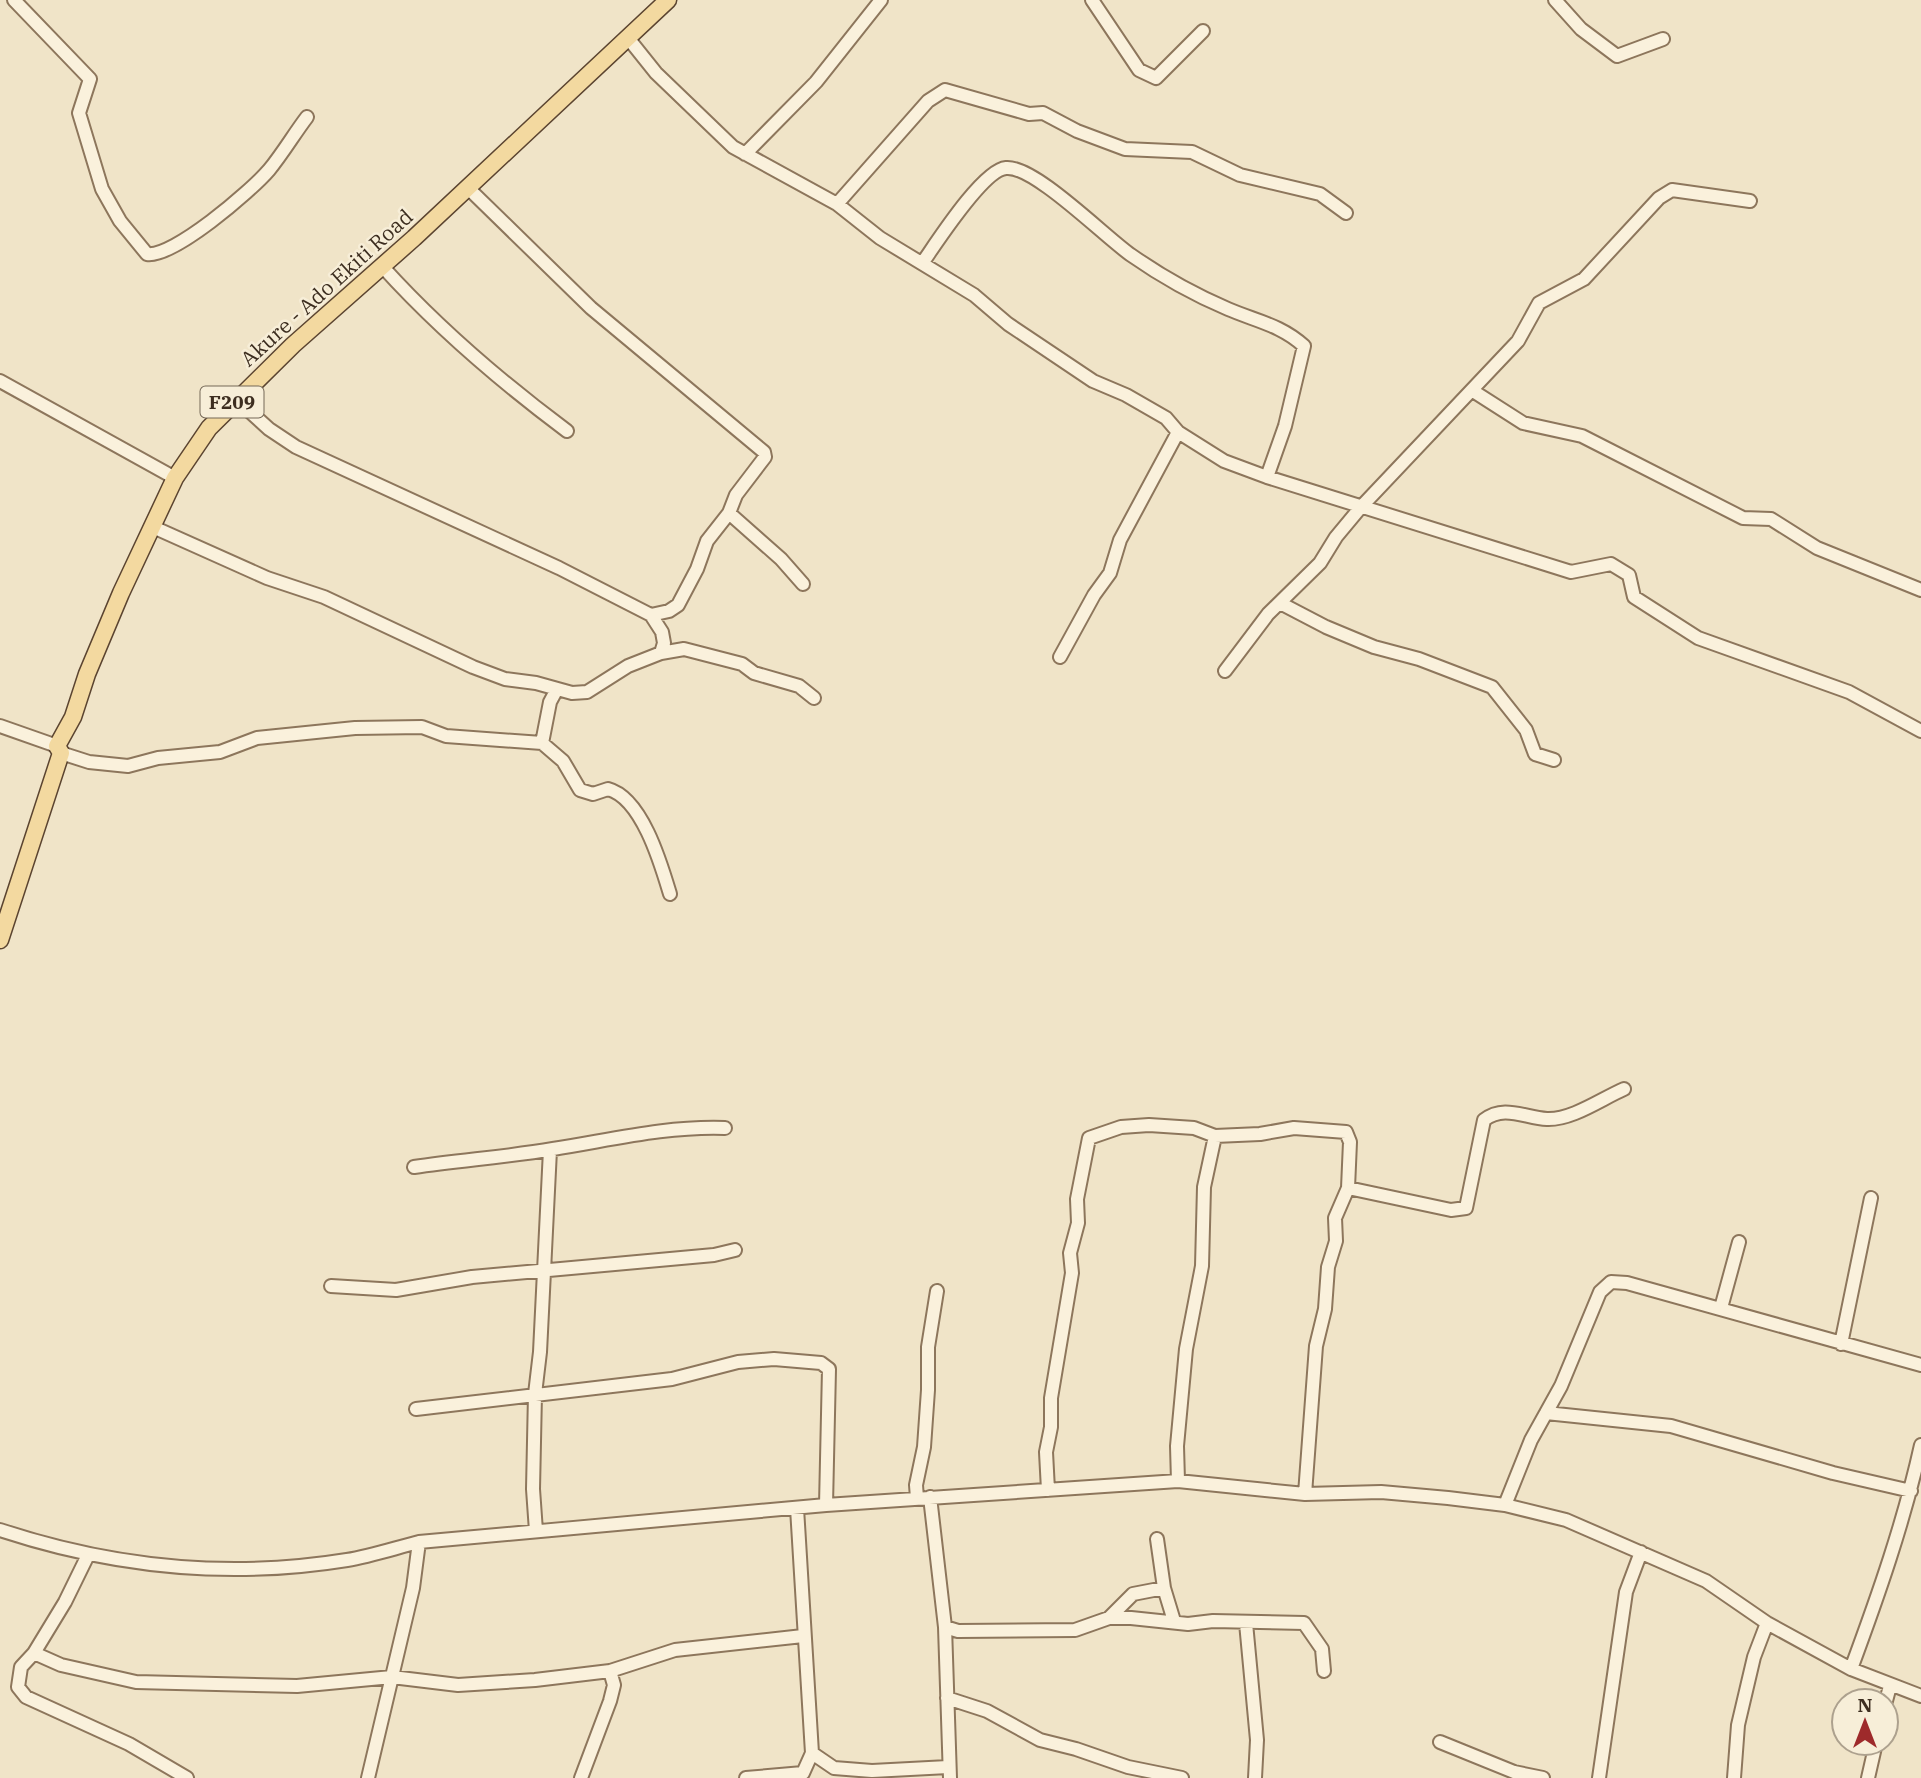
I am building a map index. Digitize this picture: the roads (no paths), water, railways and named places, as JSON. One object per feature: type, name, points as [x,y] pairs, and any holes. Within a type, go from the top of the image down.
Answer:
[{"type":"main road","name":"Akure - Ado Ekiti Road","points":[[0,940],[59,749],[121,593],[175,478],[209,428],[236,399],[668,0]]},
{"type":"street","points":[[14,0],[90,79],[79,113],[102,189],[120,221],[147,254],[162,254],[211,222],[267,173],[307,117]]},
{"type":"street","points":[[744,154],[816,82],[881,0]]},
{"type":"street","points":[[1092,0],[1139,70],[1156,78],[1203,31]]},
{"type":"street","points":[[1555,0],[1581,29],[1617,56],[1664,39]]},
{"type":"street","points":[[628,37],[656,73],[713,130],[744,154],[837,204],[901,253],[923,262],[974,295],[1008,324],[1059,359],[1093,381],[1126,395],[1166,418],[1178,432],[1224,461],[1267,477],[1571,572],[1611,564],[1629,575],[1634,597],[1698,638],[1849,692],[1921,731]]},
{"type":"street","points":[[837,204],[928,101],[945,90],[1029,114],[1043,113],[1077,131],[1125,149],[1192,152],[1240,175],[1320,194],[1346,213]]},
{"type":"street","points":[[923,262],[982,184],[995,170],[1007,167],[1019,170],[1053,191],[1130,255],[1168,279],[1229,309],[1286,330],[1304,346],[1285,426],[1267,477]]},
{"type":"street","points":[[467,187],[591,308],[764,452],[765,457],[736,495],[729,513],[707,541],[697,569],[678,605],[669,611],[651,615]]},
{"type":"street","points":[[1225,671],[1280,603],[1320,563],[1336,537],[1362,507],[1432,435],[1453,407],[1473,391],[1518,341],[1539,303],[1584,279],[1659,198],[1672,190],[1750,201]]},
{"type":"street","points":[[383,266],[425,313],[487,369],[567,431]]},
{"type":"street","points":[[0,382],[175,478]]},
{"type":"street","points":[[1473,391],[1523,423],[1582,436],[1743,518],[1771,519],[1817,548],[1921,590]]},
{"type":"street","points":[[236,399],[269,429],[296,447],[559,568],[651,615],[662,632],[684,649],[743,664],[754,673],[799,686],[814,698]]},
{"type":"street","points":[[1060,657],[1110,573],[1120,540],[1178,432]]},
{"type":"street","points":[[729,513],[781,559],[803,584]]},
{"type":"street","points":[[153,527],[267,578],[324,597],[473,667],[505,679],[572,693],[587,692],[628,666],[660,653],[684,649]]},
{"type":"street","points":[[1280,603],[1326,627],[1374,647],[1419,659],[1492,687],[1527,730],[1535,754],[1555,760]]},
{"type":"street","points":[[660,653],[664,643],[662,632]]},
{"type":"street","points":[[542,743],[550,702],[557,689]]},
{"type":"street","points":[[0,726],[89,762],[128,766],[158,758],[220,752],[257,738],[355,728],[422,727],[446,736],[542,743],[563,761],[580,790],[593,794],[608,789],[624,797],[648,833],[670,894]]},
{"type":"street","points":[[1348,1188],[1451,1210],[1466,1208],[1484,1120],[1492,1114],[1511,1112],[1548,1119],[1566,1116],[1624,1089]]},
{"type":"street","points":[[1048,1490],[1045,1452],[1051,1427],[1051,1398],[1072,1273],[1070,1253],[1078,1223],[1077,1199],[1089,1138],[1121,1127],[1149,1125],[1194,1128],[1215,1136],[1260,1134],[1294,1128],[1346,1132],[1350,1142],[1348,1188],[1335,1218],[1336,1241],[1328,1267],[1325,1309],[1316,1346],[1305,1494]]},
{"type":"street","points":[[414,1167],[482,1156],[550,1150],[652,1130],[684,1127],[725,1128]]},
{"type":"street","points":[[1178,1481],[1177,1446],[1186,1349],[1202,1266],[1204,1187],[1215,1136]]},
{"type":"street","points":[[536,1531],[533,1489],[535,1394],[550,1150]]},
{"type":"street","points":[[1841,1344],[1871,1198]]},
{"type":"street","points":[[1721,1308],[1739,1242]]},
{"type":"street","points":[[331,1286],[397,1290],[472,1278],[714,1255],[735,1250]]},
{"type":"street","points":[[1504,1505],[1600,1292],[1611,1282],[1627,1283],[1721,1308],[1921,1366]]},
{"type":"street","points":[[812,1753],[834,1768],[949,1772],[945,1627],[924,1497],[916,1485],[924,1447],[928,1347],[937,1292]]},
{"type":"street","points":[[415,1409],[672,1379],[738,1362],[774,1359],[821,1363],[829,1369],[826,1505]]},
{"type":"street","points":[[1546,1413],[1671,1426],[1833,1473],[1911,1491]]},
{"type":"street","points":[[1852,1669],[1911,1491],[1921,1445]]},
{"type":"street","points":[[0,1530],[88,1555],[168,1568],[245,1568],[347,1560],[419,1542],[924,1497],[1178,1481],[1305,1494],[1381,1492],[1504,1505],[1566,1520],[1706,1581],[1767,1623],[1852,1669],[1889,1686],[1921,1696]]},
{"type":"street","points":[[746,1778],[803,1773],[812,1753],[797,1508]]},
{"type":"street","points":[[1157,1539],[1164,1588],[1174,1621]]},
{"type":"street","points":[[368,1778],[413,1588],[419,1542]]},
{"type":"street","points":[[1599,1778],[1626,1592],[1641,1552]]},
{"type":"street","points":[[88,1555],[65,1602],[34,1653],[21,1667],[17,1679],[18,1687],[26,1697],[129,1744],[187,1778]]},
{"type":"street","points":[[1109,1618],[1133,1594],[1164,1588]]},
{"type":"street","points":[[945,1627],[958,1631],[1075,1630],[1109,1618],[1188,1624],[1304,1623],[1322,1648],[1324,1671]]},
{"type":"street","points":[[1246,1623],[1257,1740],[1255,1778]]},
{"type":"street","points":[[1734,1778],[1738,1726],[1754,1657],[1767,1623]]},
{"type":"street","points":[[34,1653],[61,1665],[136,1682],[298,1686],[392,1677],[458,1685],[610,1671],[675,1650],[803,1636]]},
{"type":"street","points":[[581,1778],[610,1701],[614,1685],[610,1671]]},
{"type":"street","points":[[947,1698],[987,1711],[1040,1740],[1128,1767],[1182,1778]]},
{"type":"street","points":[[1440,1742],[1514,1772],[1543,1778]]},
{"type":"street","points":[[1868,1778],[1872,1757]]}]
